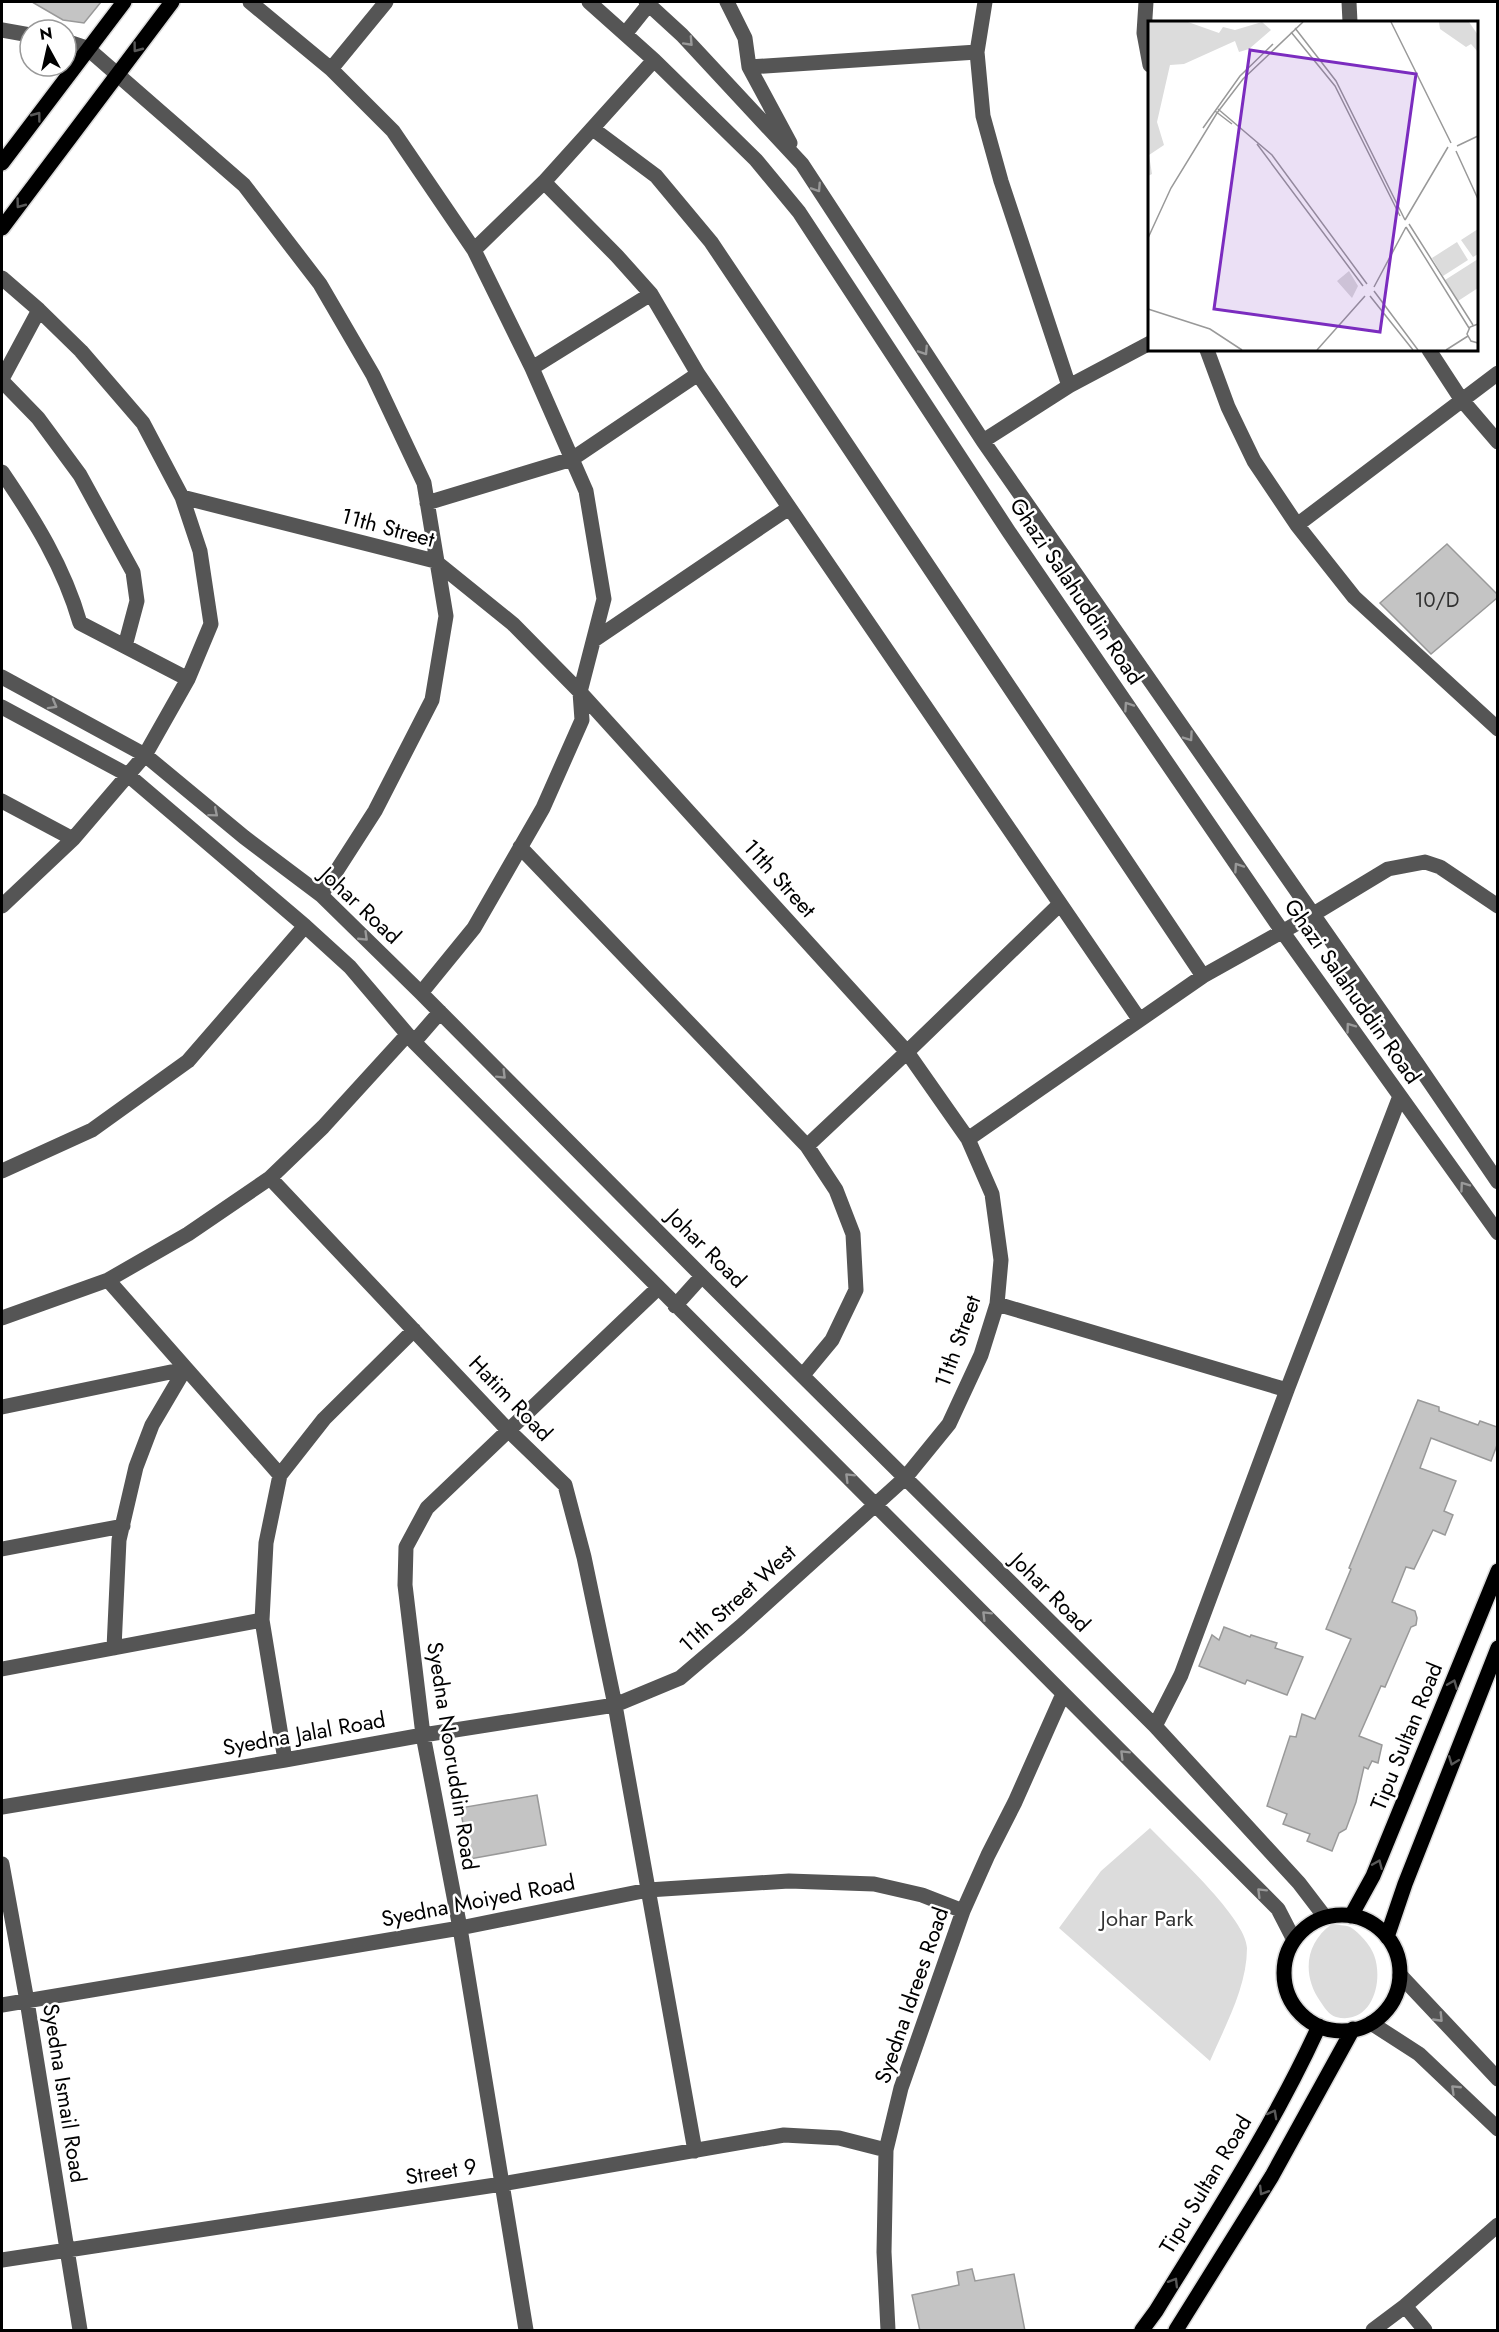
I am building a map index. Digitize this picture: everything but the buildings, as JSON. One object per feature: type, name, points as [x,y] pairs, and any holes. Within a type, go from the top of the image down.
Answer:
[{"type":"main road","points":[[2,163],[124,2]]},
{"type":"main road","points":[[2,228],[172,2]]},
{"type":"main road","name":"Tipu Sultan Road","points":[[1351,1916],[1373,1876],[1497,1571]]},
{"type":"main road","points":[[1387,1937],[1405,1884],[1497,1648]]},
{"type":"main road","points":[[1351,1916],[1371,1923],[1387,1937],[1394,1948],[1400,1975],[1396,1994],[1386,2010],[1371,2023],[1353,2030],[1336,2030],[1319,2026],[1305,2018],[1293,2005],[1286,1989],[1283,1972],[1286,1955],[1294,1940],[1308,1926],[1325,1917],[1351,1916]]},
{"type":"main road","name":"Tipu Sultan Road","points":[[1142,2331],[1245,2164],[1307,2054],[1319,2026]]},
{"type":"main road","points":[[1176,2331],[1272,2176],[1353,2030]]},
{"type":"street","points":[[250,2],[332,69],[393,131],[474,250],[532,368],[586,491],[603,599],[580,692],[582,720],[543,808],[474,928],[422,993]]},
{"type":"street","points":[[332,69],[386,2]]},
{"type":"street","name":"Ghazi Salahuddin Road","points":[[589,2],[654,60],[756,160],[799,212],[1009,532],[1282,931],[1497,1233]]},
{"type":"street","points":[[727,2],[745,38],[749,68],[802,164]]},
{"type":"street","points":[[985,2],[977,52],[982,116],[1001,181],[1069,386]]},
{"type":"street","points":[[1146,2],[1144,33],[1148,59]]},
{"type":"street","points":[[1348,2],[1350,21]]},
{"type":"street","points":[[625,34],[648,3]]},
{"type":"street","name":"Ghazi Salahuddin Road","points":[[648,3],[682,35],[802,164],[983,441],[1497,1182]]},
{"type":"street","points":[[2,30],[18,32]]},
{"type":"street","points":[[78,45],[87,48],[244,185],[320,284],[373,375],[424,483],[435,561],[446,616],[432,700],[375,811],[321,895]]},
{"type":"street","points":[[749,68],[977,52]]},
{"type":"street","points":[[474,250],[544,182],[654,60]]},
{"type":"street","points":[[593,129],[656,176],[711,242],[1203,976]]},
{"type":"street","points":[[544,182],[618,256],[651,294],[698,374],[1139,1019]]},
{"type":"street","points":[[2,278],[81,351],[143,423],[182,497],[200,550],[211,624],[188,679],[145,755],[73,839],[2,906]]},
{"type":"street","points":[[532,368],[651,294]]},
{"type":"street","points":[[39,310],[2,380],[38,418],[80,475],[133,572],[137,601],[125,646]]},
{"type":"street","points":[[983,441],[1069,386],[1148,345]]},
{"type":"street","points":[[1208,351],[1228,407],[1254,461],[1297,525],[1354,597],[1497,729]]},
{"type":"street","points":[[1430,351],[1461,399],[1497,442]]},
{"type":"street","points":[[1297,525],[1497,373]]},
{"type":"street","points":[[427,503],[572,459],[698,374]]},
{"type":"street","points":[[2,472],[48,545],[71,592],[80,623],[188,679]]},
{"type":"street","name":"11th Street","points":[[182,497],[435,561],[513,624],[580,692],[908,1052],[968,1139],[992,1194],[1001,1260],[997,1304],[981,1355],[949,1424],[905,1478],[875,1503]]},
{"type":"street","points":[[594,640],[789,508]]},
{"type":"street","name":"Johar Road","points":[[2,677],[145,755],[244,837],[321,895],[422,993],[702,1276],[1155,1726],[1299,1883],[1325,1917]]},
{"type":"street","points":[[2,708],[128,775],[350,967],[410,1039],[1278,1909],[1294,1940]]},
{"type":"street","points":[[4,806],[73,839]]},
{"type":"street","points":[[520,848],[807,1146],[836,1190],[853,1234],[855,1290],[831,1340],[803,1375]]},
{"type":"street","points":[[968,1139],[1203,976],[1388,869],[1425,862],[1440,867],[1497,906]]},
{"type":"street","points":[[807,1146],[908,1052],[1059,905]]},
{"type":"street","points":[[2,1171],[92,1131],[188,1061],[305,926]]},
{"type":"street","points":[[2,1318],[108,1280],[188,1234],[270,1178],[440,1012]]},
{"type":"street","points":[[1155,1726],[1181,1675],[1400,1096]]},
{"type":"street","name":"Hatim Road","points":[[270,1178],[508,1430],[565,1485],[584,1557],[615,1705],[695,2151]]},
{"type":"street","points":[[675,1306],[702,1276]]},
{"type":"street","points":[[108,1280],[280,1475]]},
{"type":"street","name":"Syedna Nooruddin Road","points":[[526,2331],[460,1928],[423,1735],[405,1585],[406,1547],[427,1508],[658,1288]]},
{"type":"street","points":[[997,1304],[1287,1390]]},
{"type":"street","points":[[285,1761],[262,1620],[266,1543],[280,1475],[324,1419],[414,1330]]},
{"type":"street","points":[[2,1407],[185,1369]]},
{"type":"street","points":[[114,1648],[119,1540],[136,1467],[152,1425],[185,1369]]},
{"type":"street","name":"11th Street West","points":[[615,1705],[680,1678],[740,1627],[875,1503]]},
{"type":"street","points":[[2,1549],[123,1526]]},
{"type":"street","points":[[2,1669],[262,1620]]},
{"type":"street","name":"Syedna Idrees Road","points":[[888,2331],[884,2252],[886,2150],[901,2088],[963,1911],[1064,1694]]},
{"type":"street","name":"Syedna Jalal Road","points":[[2,1807],[285,1761],[423,1735],[615,1705]]},
{"type":"street","name":"Syedna Ismail Road","points":[[2,1864],[81,2331]]},
{"type":"street","name":"Syedna Moiyed Road","points":[[2,2005],[460,1928],[648,1890],[789,1881],[874,1884],[922,1895],[963,1911]]},
{"type":"street","points":[[1400,1975],[1497,2079]]},
{"type":"street","points":[[1371,2023],[1419,2054],[1497,2130]]},
{"type":"street","points":[[1484,2064],[1497,2055]]},
{"type":"street","name":"Street 9","points":[[2,2260],[502,2184],[784,2135],[839,2138],[886,2150]]},
{"type":"street","points":[[1373,2331],[1497,2225]]},
{"type":"street","points":[[1405,2306],[1425,2331]]},
{"type":"green space","name":"Johar Park","points":[[1150,1828],[1222,1903],[1244,1935],[1247,1948],[1246,1963],[1239,1992],[1210,2061],[1059,1928],[1101,1871]]},
{"type":"green space","points":[[1332,1924],[1348,1926],[1357,1932],[1370,1948],[1377,1965],[1376,1988],[1372,1999],[1359,2015],[1348,2018],[1336,2017],[1329,2013],[1310,1981],[1309,1960],[1312,1950],[1316,1940]]}]
